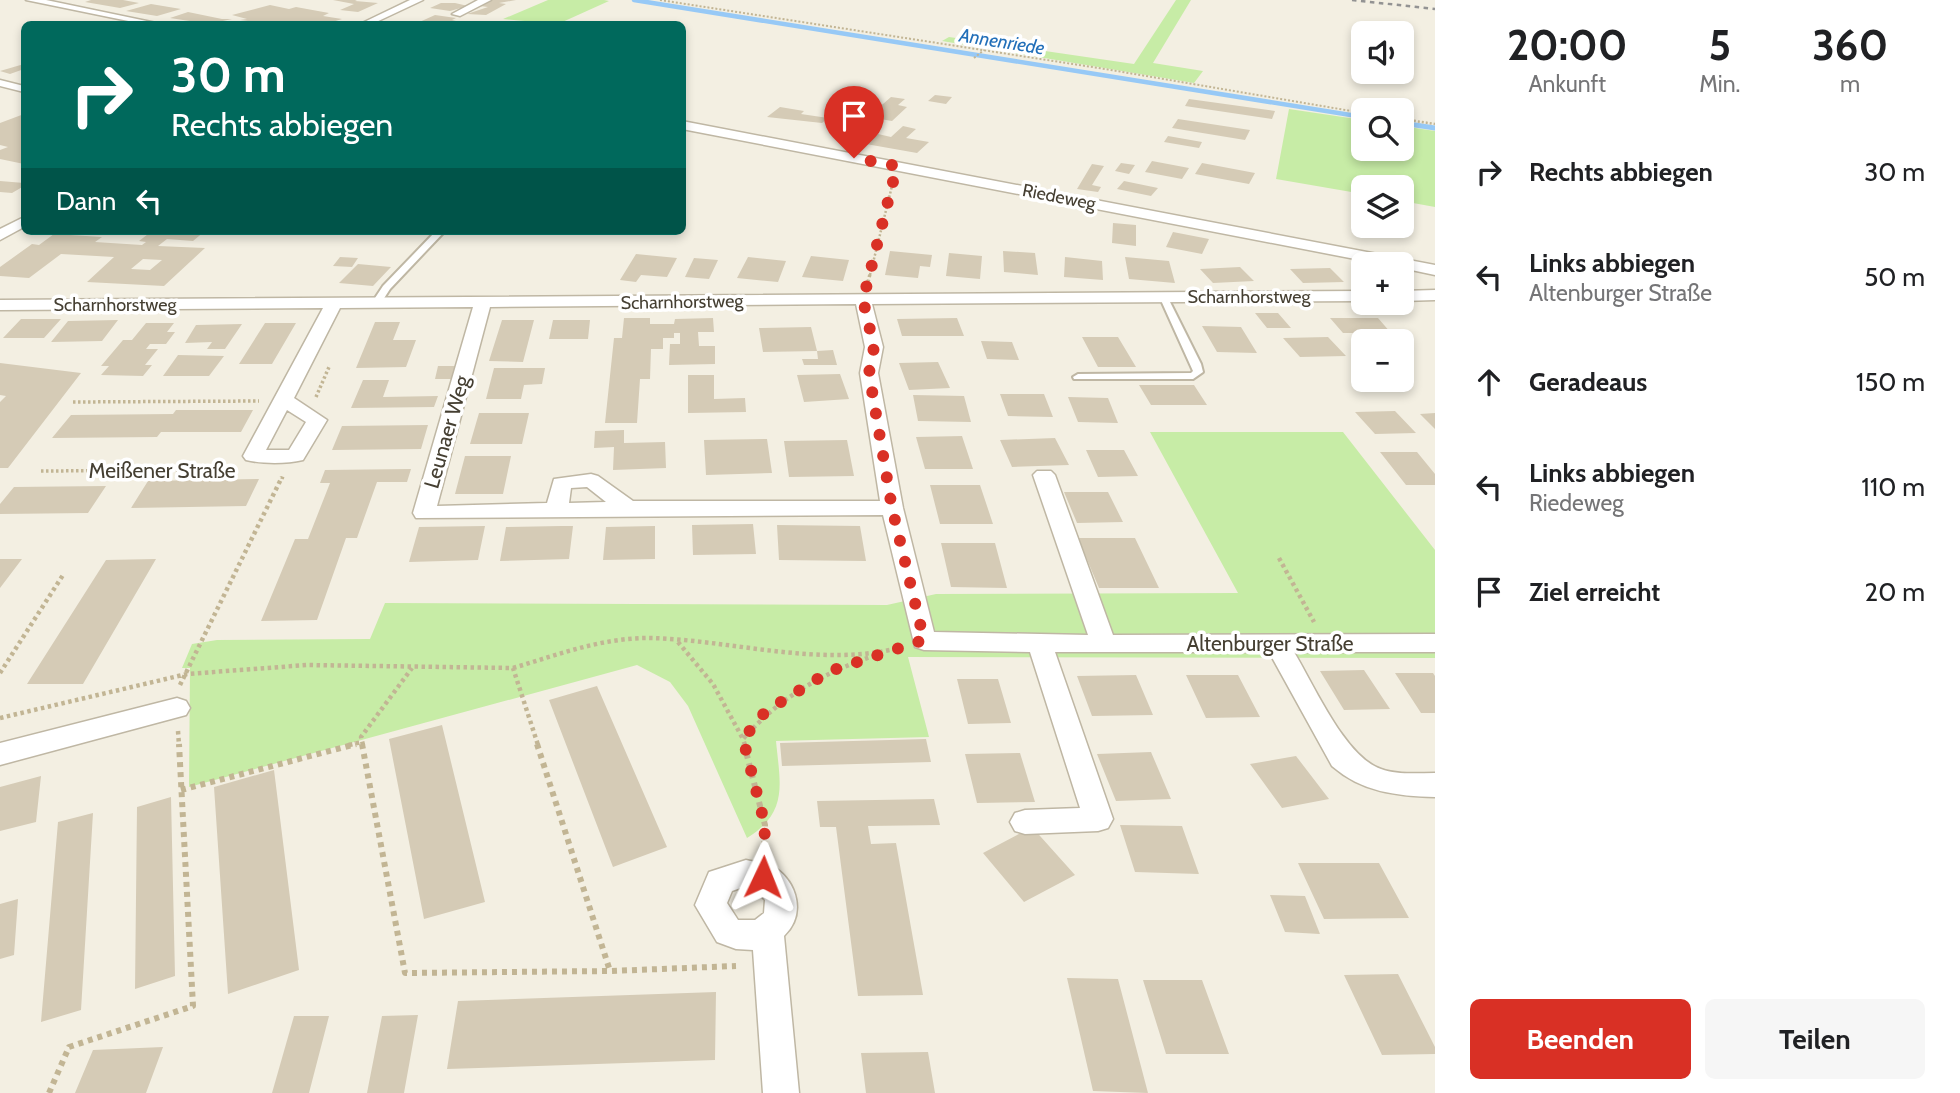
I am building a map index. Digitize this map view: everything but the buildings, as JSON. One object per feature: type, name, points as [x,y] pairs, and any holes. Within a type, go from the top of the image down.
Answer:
[{"type":"street","points":[[31,0],[48,1],[142,21]]},
{"type":"street","points":[[372,21],[418,0]]},
{"type":"street","points":[[457,0],[483,2]]},
{"type":"street","points":[[457,14],[483,2]]},
{"type":"street","points":[[0,83],[21,88]]},
{"type":"street","name":"Riedeweg","points":[[686,126],[1435,270]]},
{"type":"street","points":[[0,235],[21,223]]},
{"type":"street","points":[[1414,296],[1435,295]]},
{"type":"street","name":"Scharnhorstweg","points":[[0,305],[1351,296]]},
{"type":"street","points":[[863,300],[874,347],[869,373],[892,508],[924,640]]},
{"type":"street","name":"Leunaer Weg","points":[[483,303],[424,513],[557,510],[561,483],[591,480],[628,508],[892,508]]},
{"type":"street","name":"Meißener Straße","points":[[296,456],[253,456],[285,401],[334,304]]},
{"type":"street","points":[[285,401],[317,420],[296,456]]},
{"type":"street","points":[[1044,475],[1104,644]]},
{"type":"street","name":"Altenburger Straße","points":[[924,640],[1040,644],[1435,643]]},
{"type":"street","points":[[1025,822],[1098,819],[1040,644]]},
{"type":"street","points":[[1277,644],[1342,758],[1357,773],[1396,785],[1435,785]]},
{"type":"street","points":[[0,754],[177,708]]},
{"type":"street","points":[[770,948],[728,932],[710,905],[720,882],[746,873],[763,877],[780,895],[780,919],[770,948],[781,1093]]},
{"type":"lane","points":[[376,304],[386,288],[437,235]]},
{"type":"lane","points":[[1078,377],[1193,376],[1198,372],[1164,298]]},
{"type":"path","points":[[660,0],[1351,111]]},
{"type":"path","points":[[977,56],[984,50]]},
{"type":"path","points":[[1414,121],[1435,124]]},
{"type":"path","points":[[863,300],[897,166]]},
{"type":"path","points":[[317,420],[327,405],[315,396],[331,362]]},
{"type":"path","points":[[73,402],[285,401]]},
{"type":"path","points":[[50,1093],[69,1047],[193,1006],[178,687],[187,674],[282,481],[283,470],[296,456]]},
{"type":"path","name":"Meißener Straße","points":[[41,471],[243,470]]},
{"type":"path","points":[[1279,558],[1326,644]]},
{"type":"path","points":[[0,673],[63,575]]},
{"type":"path","points":[[0,718],[187,674],[209,674],[245,667],[338,664],[513,668],[592,645],[647,638],[762,650],[880,653]]},
{"type":"path","points":[[743,739],[765,712],[830,671],[924,640]]},
{"type":"path","points":[[678,642],[713,684],[743,739],[765,825],[763,877]]},
{"type":"path","points":[[412,667],[361,737],[405,973],[610,971],[770,948]]},
{"type":"path","points":[[513,668],[610,971]]},
{"type":"path","points":[[181,790],[362,742]]},
{"type":"green space","points":[[548,0],[609,1],[565,21],[503,19]]},
{"type":"green space","points":[[1176,0],[1191,0],[1153,63],[1203,71],[1194,83],[942,41],[949,37],[1134,64]]},
{"type":"green space","points":[[1289,109],[1351,118],[1351,161],[1414,161],[1414,128],[1435,131],[1435,207],[1414,203],[1414,175],[1351,175],[1351,192],[1276,179]]},
{"type":"green space","points":[[1150,432],[1343,432],[1435,550],[1435,658],[908,657],[929,737],[776,741],[780,784],[776,807],[770,818],[747,838],[688,706],[670,682],[637,665],[189,787],[190,668],[182,668],[192,644],[217,640],[370,639],[385,603],[887,605],[936,594],[1238,593]]},
{"type":"waterway","name":"Annenriede","points":[[634,0],[1351,115]]},
{"type":"waterway","name":"Annenriede","points":[[1414,125],[1435,128]]},
{"type":"railway","points":[[1352,0],[1435,9]]},
{"type":"route","points":[[763,877],[765,825],[743,739],[765,712],[830,671],[924,640],[892,508],[869,373],[874,347],[863,300],[897,166],[854,158]]}]
